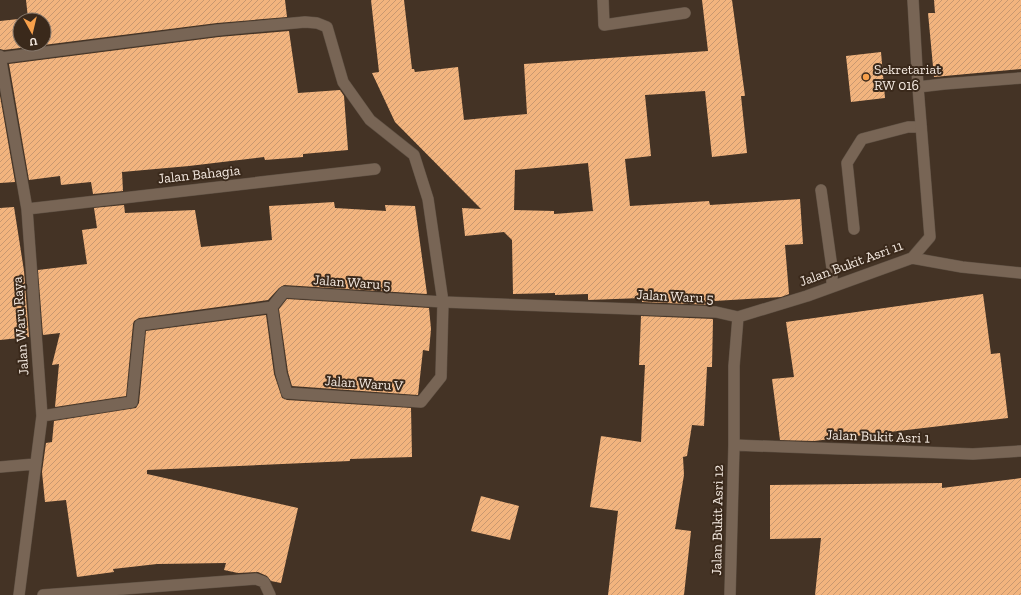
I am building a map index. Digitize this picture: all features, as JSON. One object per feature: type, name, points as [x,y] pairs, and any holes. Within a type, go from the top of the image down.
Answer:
[{"type":"street","points":[[603,0],[604,25],[685,13]]},
{"type":"street","name":"Jalan Bukit Asri 11","points":[[738,317],[912,258],[930,237],[918,87],[914,0]]},
{"type":"street","points":[[0,57],[234,28],[318,22],[327,28],[343,82],[370,120],[414,154],[428,198],[443,302]]},
{"type":"street","name":"Jalan Waru Raya","points":[[0,57],[26,208],[42,416],[19,595]]},
{"type":"street","points":[[918,87],[1021,78]]},
{"type":"street","points":[[854,229],[846,163],[862,139],[908,127],[921,127]]},
{"type":"street","name":"Jalan Bahagia","points":[[26,208],[375,169]]},
{"type":"street","points":[[821,190],[832,268],[832,286]]},
{"type":"street","points":[[912,258],[1021,273]]},
{"type":"street","name":"Jalan Waru 5","points":[[272,307],[284,292],[443,302],[716,312],[738,317]]},
{"type":"street","name":"Jalan Waru V","points":[[272,307],[281,373],[287,393],[421,402],[442,377],[443,302]]},
{"type":"street","points":[[42,416],[132,402],[140,325],[272,307]]},
{"type":"street","points":[[734,445],[734,366],[738,317]]},
{"type":"street","name":"Jalan Bukit Asri 1","points":[[734,445],[973,454],[1021,451]]},
{"type":"street","name":"Jalan Bukit Asri 12","points":[[730,595],[734,445]]},
{"type":"street","points":[[0,467],[35,464]]},
{"type":"street","points":[[44,595],[256,579],[264,582],[270,595]]},
{"type":"building","points":[[26,0],[285,0],[287,17],[217,23],[52,44],[52,12],[27,12]]},
{"type":"building","points":[[371,0],[404,0],[412,69],[414,69],[415,72],[458,67],[464,120],[527,114],[524,64],[708,51],[702,0],[732,0],[745,96],[741,96],[747,153],[712,157],[705,91],[645,95],[651,156],[625,159],[630,206],[709,201],[710,205],[800,199],[803,244],[785,245],[789,294],[781,297],[714,301],[714,305],[642,302],[642,298],[588,300],[588,294],[513,294],[512,240],[504,232],[465,236],[462,208],[481,209],[395,122],[372,73],[379,72]],"holes":[[[588,163],[593,211],[554,214],[554,211],[514,210],[515,170]]]},
{"type":"building","points":[[934,0],[1021,0],[1021,69],[934,77],[928,13],[935,13]]},
{"type":"building","points":[[12,20],[12,49],[0,49],[0,21]]},
{"type":"building","points":[[289,31],[298,93],[340,90],[344,96],[348,150],[303,154],[303,157],[265,160],[264,157],[122,172],[123,191],[93,194],[91,182],[61,185],[60,176],[29,180],[9,64],[219,37]]},
{"type":"building","name":"Sekretariat RW 016","points":[[881,52],[885,98],[851,102],[846,56]]},
{"type":"building","points":[[0,96],[15,182],[0,183]]},
{"type":"building","points":[[334,202],[335,208],[386,211],[385,205],[415,206],[427,294],[284,285],[279,288],[268,300],[139,318],[134,321],[133,324],[126,396],[55,407],[59,364],[52,365],[60,333],[43,335],[38,270],[87,264],[82,230],[97,228],[94,208],[124,205],[125,213],[195,210],[201,247],[272,240],[269,206]]},
{"type":"building","points":[[14,207],[24,271],[29,337],[0,340],[0,208]]},
{"type":"building","points":[[983,294],[991,354],[1000,353],[1008,418],[814,441],[780,440],[772,379],[794,377],[786,322]]},
{"type":"building","points":[[287,299],[429,308],[431,329],[429,351],[423,350],[418,395],[292,386],[288,372],[279,309]]},
{"type":"building","points":[[266,315],[274,374],[282,398],[287,400],[411,408],[412,457],[147,470],[147,474],[298,508],[281,583],[271,581],[267,576],[258,572],[238,573],[224,570],[226,563],[157,564],[113,569],[114,572],[77,577],[66,500],[45,502],[42,472],[46,443],[52,442],[54,421],[136,408],[139,403],[146,331]]},
{"type":"building","points":[[641,316],[713,319],[712,367],[707,367],[704,426],[692,425],[687,456],[683,457],[684,475],[675,529],[691,531],[684,595],[608,595],[618,511],[590,507],[601,436],[641,442],[645,365],[639,365]]},
{"type":"building","points":[[1021,478],[1021,595],[815,595],[821,538],[770,539],[770,485],[942,483],[942,488]]},
{"type":"building","points":[[481,496],[519,506],[510,540],[471,531]]},
{"type":"place","name":"Sekretariat RW 016","points":[[866,77]]}]
